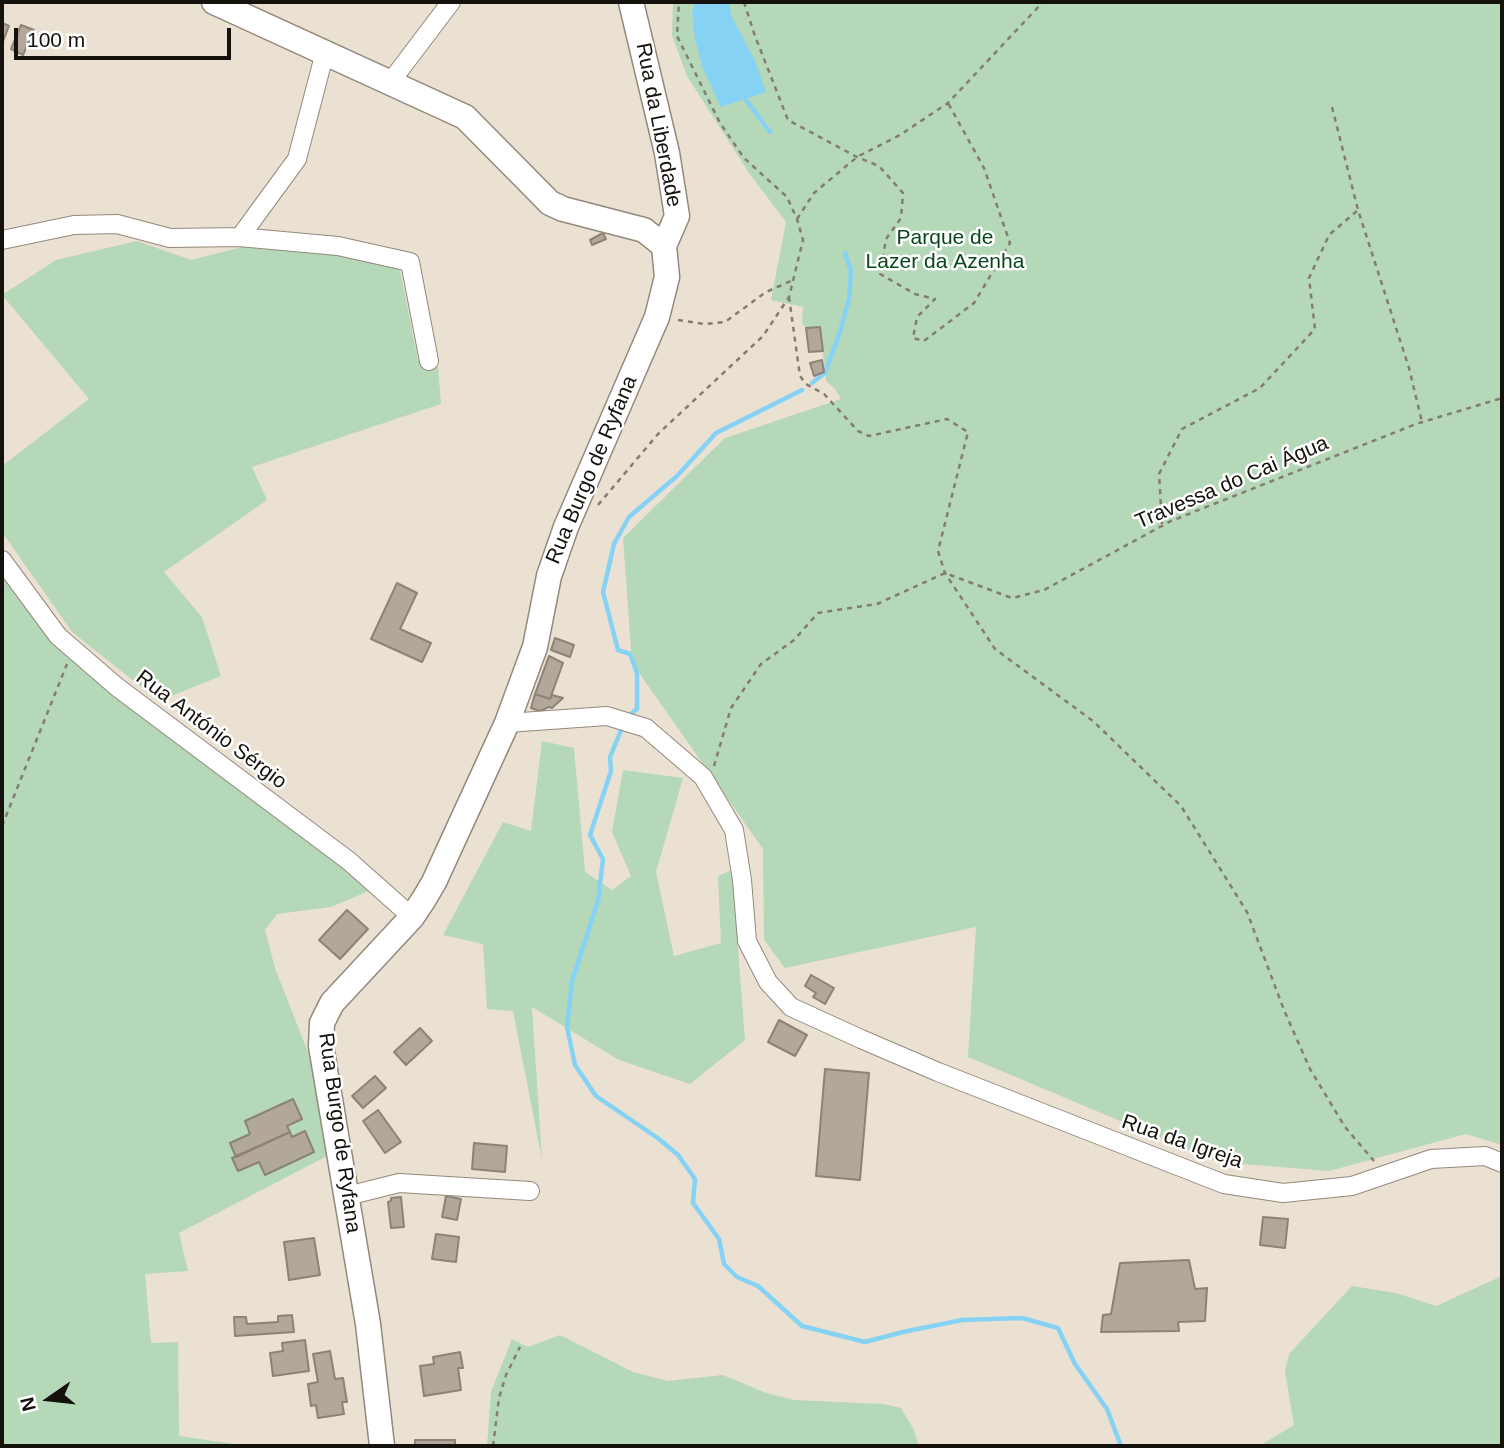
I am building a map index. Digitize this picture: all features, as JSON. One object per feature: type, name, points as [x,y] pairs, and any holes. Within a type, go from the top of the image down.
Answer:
[{"type":"main road","points":[[214,2],[465,117],[550,203],[563,209],[644,230],[664,246]]},
{"type":"main road","name":"Rua da Liberdade","points":[[631,2],[667,153],[677,216],[664,246]]},
{"type":"main road","name":"Rua Burgo de Ryfana","points":[[382,1446],[368,1324],[321,1046],[322,1023],[332,1003],[412,917],[434,882],[507,723],[536,647],[549,576],[566,527],[657,317],[667,278],[664,246]]},
{"type":"street","points":[[389,84],[452,2]]},
{"type":"street","points":[[239,237],[297,159],[325,52]]},
{"type":"street","points":[[2,240],[74,225],[117,224],[170,238],[239,237],[338,246],[410,262],[429,361]]},
{"type":"street","name":"Rua António Sérgio","points":[[2,560],[58,636],[117,687],[349,861],[412,917]]},
{"type":"street","name":"Rua da Igreja","points":[[507,723],[607,716],[646,728],[702,776],[734,830],[742,880],[747,941],[768,982],[792,1007],[861,1039],[937,1072],[1224,1184],[1283,1193],[1352,1186],[1431,1159],[1485,1156],[1502,1163]]},
{"type":"street","points":[[347,1196],[398,1183],[530,1191]]},
{"type":"path","points":[[678,2],[677,36],[720,123],[744,158],[788,197],[797,219],[803,240],[789,297],[800,376],[806,384],[824,394],[858,431],[869,436],[947,419],[968,432],[938,551],[944,573],[995,649],[1093,721],[1181,806],[1247,912],[1284,1010],[1310,1069],[1345,1127],[1385,1175]]},
{"type":"path","points":[[744,2],[788,120],[857,157],[880,166],[904,193],[901,218],[886,239],[880,274],[915,294],[935,299],[917,317],[913,338],[924,341],[974,303],[1010,243],[985,168],[948,103]]},
{"type":"path","points":[[797,219],[814,193],[857,157],[900,135],[948,103],[1043,2]]},
{"type":"path","points":[[1332,107],[1358,209],[1409,368],[1422,422]]},
{"type":"path","points":[[1162,526],[1159,474],[1182,429],[1260,388],[1315,329],[1309,278],[1329,235],[1358,209]]},
{"type":"path","points":[[657,317],[704,324],[725,322],[766,292],[792,280]]},
{"type":"path","points":[[597,506],[658,434],[763,336],[789,297]]},
{"type":"path","name":"Travessa do Cai Água","points":[[944,573],[1012,598],[1045,590],[1162,526],[1422,422],[1502,398]]},
{"type":"path","points":[[702,776],[715,765],[731,708],[761,664],[794,640],[818,613],[877,604],[944,573]]},
{"type":"path","points":[[2,826],[73,649]]},
{"type":"path","points":[[493,1446],[499,1398],[506,1375],[520,1347]]},
{"type":"green space","name":"Parque de Lazer da Azenha","points":[[673,2],[1502,2],[1502,1145],[1466,1134],[1329,1171],[1218,1162],[968,1057],[976,927],[785,968],[764,940],[763,849],[632,663],[623,538],[725,438],[841,399],[826,381],[820,327],[806,328],[802,323],[803,307],[771,300],[786,222],[749,173],[687,76],[672,35]]},
{"type":"green space","points":[[137,241],[191,260],[246,246],[363,256],[400,270],[418,360],[438,367],[441,404],[252,467],[267,500],[164,572],[202,617],[221,676],[159,701],[72,632],[2,532],[2,466],[89,399],[2,295],[56,260]]},
{"type":"green space","points":[[2,560],[73,660],[373,889],[331,907],[277,914],[265,930],[275,968],[311,1060],[331,1154],[179,1233],[188,1271],[145,1274],[151,1343],[178,1342],[179,1436],[248,1446],[2,1446]]},
{"type":"green space","points":[[542,741],[574,748],[585,872],[612,890],[631,876],[612,832],[623,770],[683,778],[656,872],[674,956],[721,943],[718,876],[732,870],[745,1040],[690,1084],[619,1060],[532,1007],[542,1160],[513,1011],[487,1009],[483,944],[443,935],[503,822],[531,831]]},
{"type":"green space","points":[[1502,1276],[1502,1446],[1259,1446],[1294,1425],[1285,1371],[1289,1354],[1352,1286],[1396,1293],[1436,1306]]},
{"type":"green space","points":[[560,1335],[633,1372],[668,1381],[723,1375],[766,1393],[794,1400],[883,1404],[901,1408],[913,1428],[919,1446],[487,1446],[491,1392],[512,1339],[528,1347]]},
{"type":"water","points":[[695,2],[729,2],[731,15],[755,61],[766,92],[721,107],[703,69],[695,39],[692,13]]},
{"type":"building","points":[[2,23],[9,26],[2,44]]},
{"type":"building","points":[[21,25],[34,30],[23,55],[11,49]]},
{"type":"building","points":[[603,233],[606,239],[592,245],[590,240]]},
{"type":"building","points":[[820,327],[823,351],[809,352],[806,328]]},
{"type":"building","points":[[822,360],[824,372],[814,376],[810,363]]},
{"type":"building","points":[[397,583],[417,593],[400,629],[431,643],[422,662],[371,639]]},
{"type":"building","points":[[555,638],[574,645],[570,657],[551,650]]},
{"type":"building","points":[[549,656],[563,663],[550,699],[535,694]]},
{"type":"building","points":[[535,694],[550,699],[552,695],[563,698],[552,708],[540,711],[531,708]]},
{"type":"building","points":[[347,910],[368,929],[340,959],[319,940]]},
{"type":"building","points":[[811,975],[834,988],[825,1004],[813,997],[816,993],[805,986]]},
{"type":"building","points":[[779,1020],[807,1035],[795,1056],[768,1042]]},
{"type":"building","points":[[420,1028],[432,1041],[406,1065],[394,1052]]},
{"type":"building","points":[[825,1069],[869,1073],[860,1180],[816,1176]]},
{"type":"building","points":[[375,1076],[386,1088],[363,1108],[352,1096]]},
{"type":"building","points":[[293,1099],[302,1119],[287,1126],[290,1132],[236,1157],[230,1143],[250,1134],[245,1121]]},
{"type":"building","points":[[378,1110],[401,1142],[385,1153],[363,1121]]},
{"type":"building","points":[[305,1131],[314,1152],[265,1175],[259,1162],[238,1171],[232,1158],[290,1132],[292,1137]]},
{"type":"building","points":[[474,1143],[507,1146],[505,1172],[472,1169]]},
{"type":"building","points":[[446,1196],[461,1199],[457,1220],[442,1217]]},
{"type":"building","points":[[401,1197],[404,1227],[391,1228],[388,1202],[391,1198]]},
{"type":"building","points":[[1263,1217],[1288,1219],[1285,1248],[1260,1245]]},
{"type":"building","points":[[436,1234],[459,1237],[456,1262],[432,1259]]},
{"type":"building","points":[[314,1238],[320,1275],[289,1280],[284,1242]]},
{"type":"building","points":[[1189,1260],[1195,1289],[1207,1288],[1205,1321],[1178,1322],[1179,1331],[1101,1332],[1103,1315],[1111,1314],[1120,1263]]},
{"type":"building","points":[[292,1315],[294,1332],[235,1336],[234,1317],[246,1317],[247,1324],[278,1322],[278,1316]]},
{"type":"building","points":[[305,1340],[309,1371],[273,1376],[270,1353],[283,1351],[282,1343]]},
{"type":"building","points":[[330,1351],[335,1379],[343,1378],[347,1402],[342,1402],[344,1414],[318,1418],[316,1405],[311,1406],[308,1384],[318,1382],[313,1354]]},
{"type":"building","points":[[460,1352],[463,1368],[458,1368],[461,1390],[424,1396],[420,1366],[434,1364],[433,1357]]},
{"type":"building","points":[[415,1440],[455,1440],[455,1446],[415,1446]]},
{"type":"waterway","points":[[743,96],[770,132]]},
{"type":"waterway","points":[[812,383],[825,373],[849,299],[851,271],[845,253]]},
{"type":"waterway","points":[[631,714],[637,709],[637,673],[630,654],[618,650],[603,592],[614,544],[629,517],[677,476],[716,433],[802,390]]},
{"type":"waterway","points":[[622,728],[610,757],[611,771],[590,835],[603,859],[598,901],[572,981],[567,1027],[575,1065],[596,1096],[678,1155],[695,1179],[693,1203],[719,1239],[724,1264],[737,1277],[758,1286],[802,1326],[865,1342],[962,1320],[1022,1318],[1058,1328],[1075,1364],[1107,1409],[1121,1446]]}]
